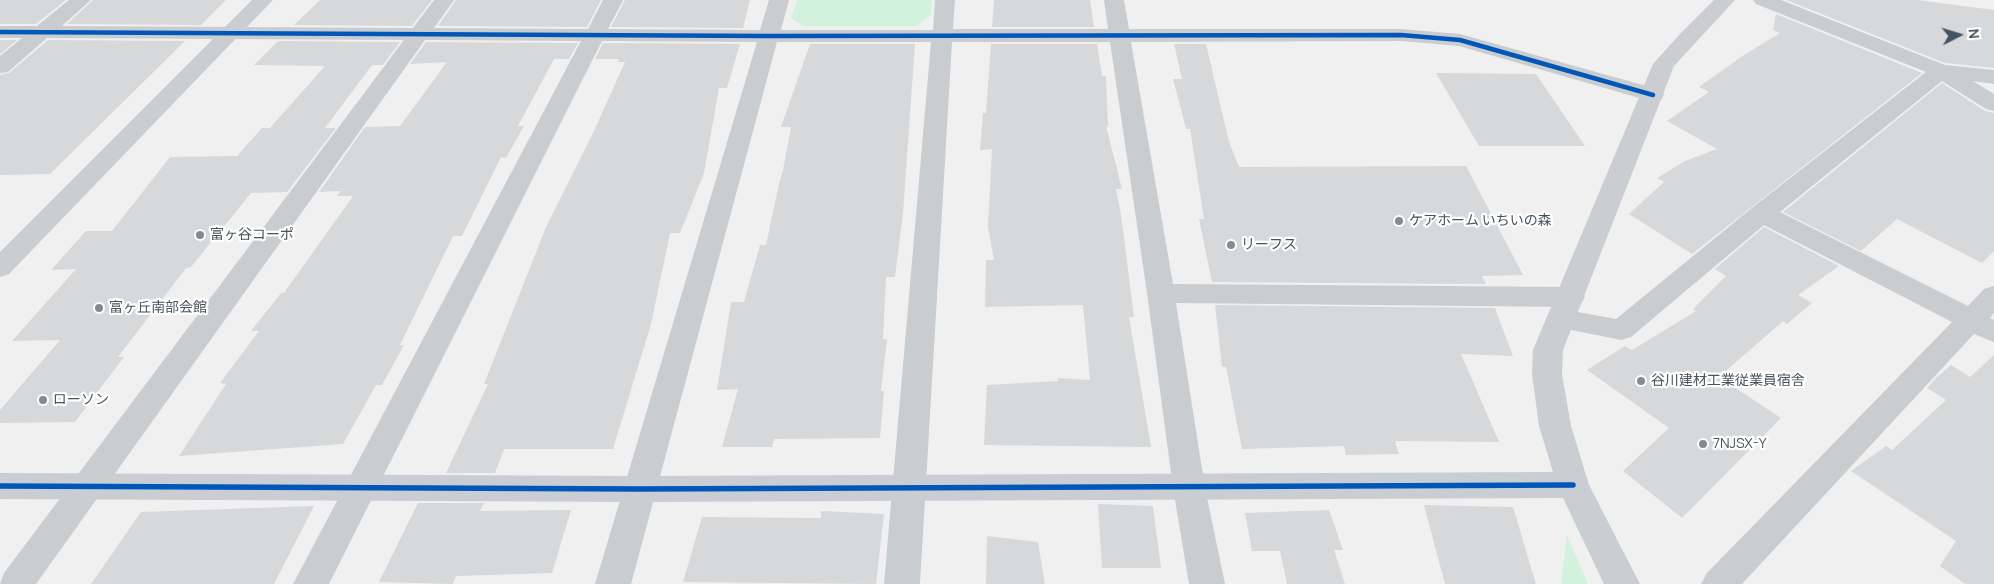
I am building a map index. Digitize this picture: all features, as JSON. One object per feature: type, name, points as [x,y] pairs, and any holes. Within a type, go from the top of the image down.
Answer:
[{"type":"street","points":[[0,67],[81,0]]},
{"type":"street","points":[[0,268],[263,0]]},
{"type":"street","points":[[16,584],[444,0]]},
{"type":"street","points":[[311,584],[613,0]]},
{"type":"street","points":[[613,584],[779,0]]},
{"type":"street","points":[[902,584],[945,0]]},
{"type":"street","points":[[1114,0],[1161,293],[1189,488],[1207,584]]},
{"type":"street","points":[[1622,584],[1574,485],[1555,426],[1547,374],[1548,350],[1664,64],[1686,38],[1725,0]]},
{"type":"street","points":[[1763,0],[1941,71],[1994,104]]},
{"type":"street","points":[[0,32],[768,36],[1401,35],[1460,40],[1653,95]]},
{"type":"street","points":[[1161,293],[1566,308],[1621,330],[1762,213],[1941,71],[1994,77]]},
{"type":"street","points":[[1762,213],[1982,326]]},
{"type":"street","points":[[1719,584],[1982,326],[1994,296]]},
{"type":"street","points":[[0,486],[639,489],[1574,485]]},
{"type":"green space","points":[[797,0],[932,0],[931,15],[916,26],[803,26],[791,18]]},
{"type":"green space","points":[[1567,535],[1588,584],[1561,584]]},
{"type":"building","points":[[0,0],[66,0],[36,24],[0,24]]},
{"type":"building","points":[[93,0],[226,0],[201,25],[67,24]]},
{"type":"building","points":[[320,0],[432,0],[412,26],[294,25]]},
{"type":"building","points":[[456,0],[601,0],[587,27],[438,26]]},
{"type":"building","points":[[625,0],[750,0],[743,28],[611,27]]},
{"type":"building","points":[[994,0],[1090,0],[1094,27],[992,27]]},
{"type":"building","points":[[1786,0],[1917,0],[1994,10],[1994,68],[1945,63]]},
{"type":"building","points":[[1776,14],[1922,73],[1692,254],[1629,214],[1664,182],[1657,178],[1685,161],[1717,149],[1667,121],[1709,92],[1699,87],[1741,57],[1780,33],[1773,30]]},
{"type":"building","points":[[0,40],[17,40],[0,54]]},
{"type":"building","points":[[48,40],[185,41],[50,174],[0,175],[0,75],[9,73]]},
{"type":"building","points":[[278,41],[400,42],[383,65],[372,65],[325,128],[336,128],[287,192],[251,193],[191,267],[186,268],[118,357],[124,357],[75,422],[0,423],[0,410],[60,340],[12,341],[76,269],[51,270],[86,231],[112,231],[170,157],[237,156],[262,128],[270,128],[325,66],[254,65]]},
{"type":"building","points":[[426,42],[578,43],[569,59],[554,59],[518,126],[524,126],[506,158],[501,157],[462,236],[453,236],[400,345],[404,345],[382,385],[376,385],[343,444],[179,456],[226,384],[220,383],[259,331],[251,331],[281,293],[284,293],[353,196],[337,196],[341,191],[319,192],[365,127],[400,126],[447,62],[410,64]]},
{"type":"building","points":[[603,43],[740,44],[727,88],[719,88],[704,173],[680,233],[670,233],[651,324],[613,449],[504,449],[495,473],[446,473],[488,384],[484,384],[546,227],[594,131],[625,62],[618,62],[619,59],[595,59]]},
{"type":"building","points":[[810,44],[915,44],[903,213],[895,277],[886,277],[883,339],[887,339],[881,391],[884,391],[880,438],[774,439],[772,447],[722,447],[738,389],[717,390],[731,302],[744,302],[760,245],[766,245],[791,127],[781,127]]},
{"type":"building","points":[[991,44],[1097,44],[1102,76],[1106,76],[1108,127],[1106,126],[1122,189],[1116,189],[1134,317],[1129,317],[1151,447],[984,445],[987,385],[1058,381],[1058,378],[1090,380],[1083,305],[985,307],[986,260],[994,260],[988,227],[992,149],[980,150],[983,113],[986,113]]},
{"type":"building","points":[[1174,44],[1206,44],[1229,142],[1239,167],[1466,166],[1523,275],[1482,276],[1486,284],[1212,282],[1199,219],[1204,219],[1190,129],[1186,129],[1173,79],[1182,79]]},
{"type":"building","points":[[1436,73],[1536,74],[1585,146],[1479,146]]},
{"type":"building","points":[[1942,83],[1985,111],[1994,113],[1994,251],[1982,263],[1897,219],[1861,251],[1783,212]]},
{"type":"building","points":[[1764,227],[1839,266],[1798,295],[1812,303],[1787,324],[1783,321],[1719,377],[1781,418],[1682,518],[1623,471],[1669,428],[1587,370],[1625,346],[1632,350],[1696,311],[1693,309],[1726,276],[1715,269]]},
{"type":"building","points":[[1215,305],[1495,308],[1513,356],[1461,354],[1499,442],[1395,441],[1399,454],[1346,455],[1344,446],[1242,449],[1226,367],[1222,367]]},
{"type":"building","points":[[1994,355],[1994,584],[1965,584],[1940,566],[1956,541],[1851,471],[1886,446],[1892,450],[1946,400],[1927,388],[1951,365],[1970,377]]},
{"type":"building","points":[[418,503],[484,503],[480,511],[571,510],[552,573],[456,576],[453,584],[379,582]]},
{"type":"building","points":[[1098,504],[1153,506],[1161,568],[1102,568]]},
{"type":"building","points":[[1424,505],[1513,507],[1536,584],[1445,584]]},
{"type":"building","points":[[314,506],[274,584],[91,584],[141,512]]},
{"type":"building","points":[[1329,510],[1343,550],[1334,550],[1345,584],[1287,584],[1280,551],[1252,551],[1245,513]]},
{"type":"building","points":[[821,511],[884,514],[876,584],[683,582],[702,517],[821,518]]},
{"type":"building","points":[[987,536],[1038,542],[1045,584],[986,584]]},
{"type":"cycle path","points":[[0,32],[768,36],[1401,35],[1460,40],[1653,95]]},
{"type":"cycle path","points":[[0,486],[639,489],[1573,485]]},
{"type":"place","name":"ケアホーム いちいの森","points":[[1399,221]]},
{"type":"place","name":"富ヶ谷コーポ","points":[[200,235]]},
{"type":"place","name":"リーフス","points":[[1231,245]]},
{"type":"place","name":"富ヶ丘南部会館","points":[[99,308]]},
{"type":"place","name":"谷川建材工業従業員宿舎","points":[[1641,381]]},
{"type":"place","name":"ローソン","points":[[43,400]]},
{"type":"place","name":"7NJSX-Y","points":[[1703,444]]}]
